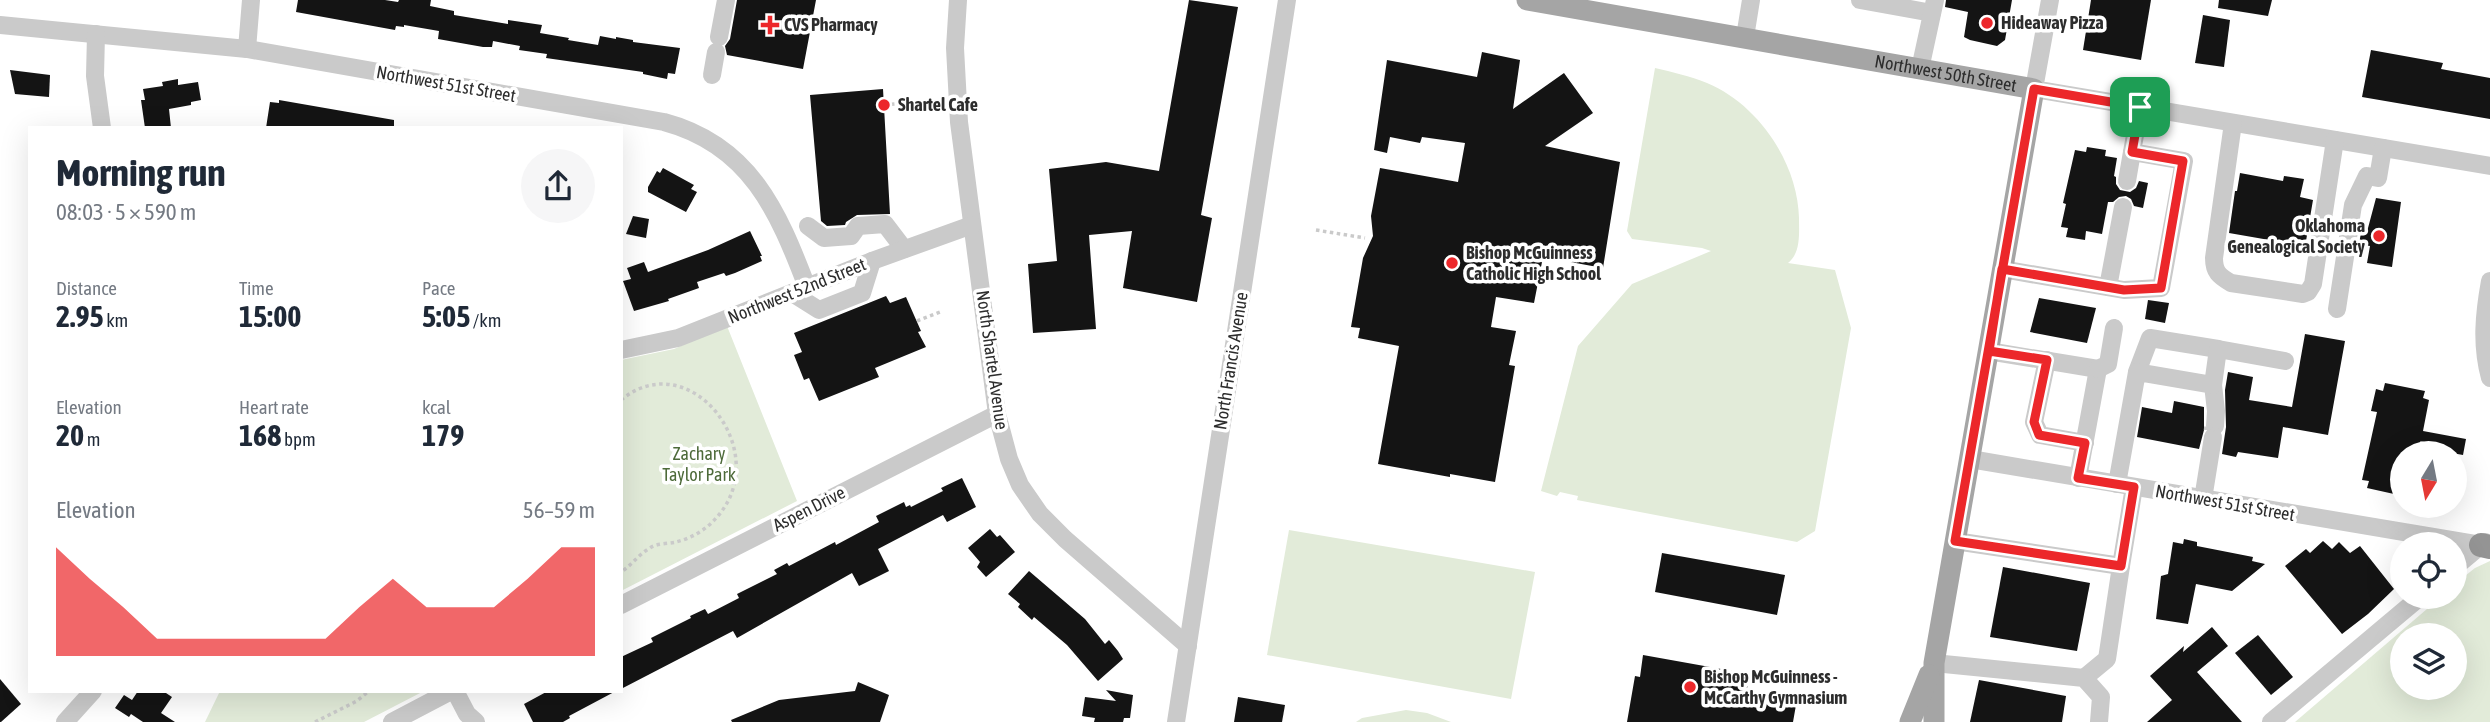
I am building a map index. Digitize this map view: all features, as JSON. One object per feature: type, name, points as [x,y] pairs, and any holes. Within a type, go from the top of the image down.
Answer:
[{"type":"main road","name":"Northwest 50th Street","points":[[1527,0],[2034,89]]},
{"type":"main road","points":[[1934,722],[1934,663],[2034,89]]},
{"type":"main road","points":[[1910,722],[1934,663]]},
{"type":"street","points":[[247,49],[251,0]]},
{"type":"street","points":[[712,75],[726,0]]},
{"type":"street","name":"North Shartel Avenue","points":[[958,0],[955,22],[956,68],[972,225],[997,414],[1009,459],[1020,485],[1040,514],[1188,646]]},
{"type":"street","name":"North Francis Avenue","points":[[1177,722],[1287,0]]},
{"type":"street","points":[[1745,37],[1751,0]]},
{"type":"street","points":[[1860,0],[1934,6],[1920,69]]},
{"type":"street","points":[[2034,89],[2050,0]]},
{"type":"street","name":"Northwest 51st Street","points":[[0,25],[247,49],[686,128],[712,141],[732,158],[754,180],[772,204],[787,234],[799,290]]},
{"type":"street","points":[[96,34],[95,76],[102,126]]},
{"type":"street","name":"Northwest 50th Street","points":[[2034,89],[2490,166]]},
{"type":"street","points":[[2127,181],[2140,107]]},
{"type":"street","points":[[2233,123],[2214,258],[2214,270],[2221,278],[2231,283],[2303,294],[2308,292],[2313,284],[2335,140]]},
{"type":"street","points":[[2337,309],[2353,205],[2367,176],[2378,178],[2383,148]]},
{"type":"street","points":[[2002,269],[2124,290],[2161,288],[2183,161],[2132,152]]},
{"type":"street","points":[[2108,287],[2123,207]]},
{"type":"street","points":[[808,226],[824,238],[851,236],[858,226],[885,224],[904,249]]},
{"type":"street","name":"Northwest 52nd Street","points":[[623,350],[678,338],[872,261],[972,225]]},
{"type":"street","points":[[799,290],[819,310],[862,293],[872,261]]},
{"type":"street","points":[[2490,281],[2484,316],[2485,358],[2490,378]]},
{"type":"street","points":[[1989,351],[2098,369],[2108,364],[2114,328]]},
{"type":"street","points":[[2084,678],[2107,659],[2121,566],[2125,486],[2137,372],[2150,338],[2285,361]]},
{"type":"street","points":[[2203,499],[2216,411],[2213,384],[2218,349]]},
{"type":"street","points":[[2047,360],[2034,422],[2035,429],[2039,435],[2085,443]]},
{"type":"street","points":[[2078,478],[2098,369]]},
{"type":"street","points":[[2137,372],[2213,384]]},
{"type":"street","name":"Aspen Drive","points":[[623,604],[997,414]]},
{"type":"street","name":"Northwest 51st Street","points":[[1970,459],[2203,499],[2487,543]]},
{"type":"street","points":[[1955,541],[2121,566]]},
{"type":"street","points":[[2467,558],[2487,543]]},
{"type":"street","points":[[2271,722],[2406,609]]},
{"type":"street","points":[[1934,663],[2084,678],[2101,697],[2099,722]]},
{"type":"street","points":[[65,722],[91,693]]},
{"type":"street","points":[[392,722],[449,693]]},
{"type":"street","points":[[454,693],[467,714],[476,722]]},
{"type":"path","points":[[884,105],[916,102]]},
{"type":"path","points":[[1316,230],[1365,238]]},
{"type":"path","points":[[918,321],[940,312]]},
{"type":"path","points":[[623,399],[653,385],[667,385],[693,394],[705,401],[724,420],[734,442],[737,459],[731,495],[718,516],[691,537],[649,548],[623,570]]},
{"type":"path","points":[[315,722],[357,701],[367,693]]},
{"type":"green space","points":[[1655,68],[1707,83],[1743,105],[1758,120],[1783,157],[1797,197],[1798,242],[1795,254],[1788,263],[1835,270],[1851,328],[1815,531],[1797,542],[1577,500],[1578,496],[1560,492],[1557,496],[1541,491],[1578,346],[1632,284],[1711,251],[1632,239],[1627,231]]},
{"type":"green space","name":"Zachary Taylor Park","points":[[727,326],[797,501],[623,590],[623,360],[674,349]]},
{"type":"green space","points":[[1289,530],[1535,572],[1511,699],[1267,655]]},
{"type":"green space","points":[[2490,561],[2490,722],[2295,722],[2390,641],[2390,700],[2467,700],[2467,623],[2411,623],[2427,609],[2467,609],[2467,574]]},
{"type":"green space","points":[[219,693],[420,693],[364,722],[205,722]]},
{"type":"green space","points":[[1406,710],[1427,713],[1451,722],[1356,722],[1362,718]]},
{"type":"building","points":[[298,0],[431,0],[430,6],[454,11],[454,15],[508,24],[508,20],[542,25],[540,33],[569,38],[568,40],[598,45],[600,36],[616,37],[680,48],[675,74],[668,73],[667,79],[643,72],[546,58],[547,54],[519,50],[520,46],[493,41],[492,47],[483,47],[438,39],[439,31],[404,25],[396,26],[395,30],[296,12]]},
{"type":"building","name":"CVS Pharmacy","points":[[737,0],[816,0],[803,69],[727,55],[725,46],[730,39]]},
{"type":"building","points":[[1189,0],[1238,7],[1201,215],[1212,218],[1197,302],[1123,288],[1132,231],[1089,235],[1096,329],[1033,333],[1028,264],[1057,261],[1049,169],[1106,162],[1159,171]]},
{"type":"building","name":"Hideaway Pizza","points":[[1946,0],[2012,0],[2005,40],[1997,46],[1964,37],[1968,12],[1945,7]]},
{"type":"building","points":[[2091,0],[2151,0],[2141,60],[2083,50]]},
{"type":"building","points":[[2219,0],[2272,0],[2268,16],[2218,8]]},
{"type":"building","points":[[2203,15],[2230,20],[2224,67],[2195,63]]},
{"type":"building","points":[[2371,50],[2443,63],[2441,69],[2490,78],[2490,119],[2362,97]]},
{"type":"building","name":"Bishop McGuinness Catholic High School","points":[[1482,52],[1520,60],[1513,109],[1564,73],[1593,113],[1545,146],[1620,162],[1603,268],[1543,257],[1534,303],[1496,297],[1491,327],[1516,331],[1509,365],[1515,366],[1495,482],[1378,464],[1399,346],[1358,338],[1360,328],[1351,327],[1363,258],[1373,236],[1371,216],[1380,168],[1458,182],[1465,143],[1422,137],[1420,143],[1390,137],[1387,153],[1374,150],[1387,60],[1477,77]]},
{"type":"building","points":[[10,70],[50,75],[49,97],[15,94]]},
{"type":"building","points":[[178,79],[178,85],[198,82],[201,100],[191,102],[191,105],[169,109],[171,126],[145,126],[141,100],[145,100],[143,89],[163,86],[162,82]]},
{"type":"building","points":[[883,89],[890,214],[857,215],[845,225],[827,226],[821,221],[810,95]]},
{"type":"building","points":[[279,100],[394,120],[394,126],[266,126],[270,102],[279,103]]},
{"type":"building","points":[[2087,147],[2106,150],[2105,156],[2117,158],[2114,176],[2120,190],[2130,192],[2136,188],[2139,181],[2148,183],[2143,208],[2134,206],[2126,196],[2108,202],[2102,234],[2086,231],[2085,240],[2066,237],[2068,228],[2061,227],[2066,204],[2063,203],[2075,150],[2086,152]]},
{"type":"building","points":[[663,168],[694,185],[691,189],[697,192],[686,212],[648,192],[657,171],[660,173]]},
{"type":"building","points":[[2240,173],[2283,181],[2284,176],[2304,179],[2300,197],[2313,200],[2306,241],[2297,239],[2293,244],[2229,233]]},
{"type":"building","name":"Oklahoma Genealogical Society","points":[[2376,198],[2401,202],[2392,267],[2367,263],[2370,246],[2359,244],[2362,227],[2368,228]]},
{"type":"building","points":[[633,216],[649,219],[646,238],[626,234]]},
{"type":"building","points":[[750,231],[762,261],[726,276],[724,273],[697,282],[699,288],[668,299],[669,301],[634,311],[623,281],[631,279],[627,268],[644,262],[648,272]]},
{"type":"building","points":[[886,296],[890,303],[906,297],[926,347],[875,368],[879,377],[819,401],[809,378],[804,380],[794,355],[802,352],[794,333]]},
{"type":"building","points":[[2039,298],[2096,308],[2087,343],[2030,332]]},
{"type":"building","points":[[2148,300],[2169,303],[2165,323],[2145,319]]},
{"type":"building","points":[[2305,334],[2345,341],[2328,435],[2283,427],[2278,458],[2238,452],[2236,457],[2222,454],[2228,372],[2253,377],[2249,400],[2292,407]]},
{"type":"building","points":[[2385,383],[2425,391],[2423,398],[2429,400],[2423,431],[2466,439],[2390,441],[2390,493],[2367,488],[2369,481],[2362,480],[2377,412],[2371,411],[2376,389],[2383,391]]},
{"type":"building","points":[[2174,401],[2204,407],[2204,430],[2199,449],[2137,437],[2142,407],[2172,413]]},
{"type":"building","points":[[962,478],[976,507],[947,522],[943,515],[878,549],[889,571],[859,586],[852,573],[737,638],[733,631],[623,688],[623,656],[653,642],[651,638],[705,609],[708,614],[739,598],[737,594],[777,574],[774,570],[787,563],[789,566],[835,542],[836,545],[879,522],[876,516],[904,502],[906,507],[911,507],[943,491],[941,488]]},
{"type":"building","points":[[990,529],[997,537],[1000,535],[1015,552],[986,577],[977,567],[980,562],[968,548]]},
{"type":"building","points":[[2184,539],[2197,542],[2197,546],[2253,557],[2252,561],[2265,564],[2232,591],[2196,584],[2188,624],[2156,619],[2161,576],[2168,574],[2173,542],[2183,544]]},
{"type":"building","points":[[2323,541],[2332,549],[2339,542],[2350,553],[2360,546],[2390,584],[2390,593],[2342,634],[2285,566],[2306,549],[2310,553]]},
{"type":"building","points":[[1662,553],[1785,575],[1777,615],[1655,592]]},
{"type":"building","points":[[2003,567],[2090,583],[2077,651],[1990,637]]},
{"type":"building","points":[[1029,571],[1085,619],[1105,644],[1109,640],[1118,651],[1123,659],[1098,681],[1067,645],[1034,617],[1032,620],[1008,594]]},
{"type":"building","points":[[2212,627],[2228,646],[2197,672],[2242,722],[2147,722],[2172,700],[2150,676],[2184,646],[2183,652]]},
{"type":"building","points":[[2258,635],[2293,677],[2271,695],[2235,653]]},
{"type":"building","name":"Bishop McGuinness - McCarthy Gymnasium","points":[[1643,655],[1749,674],[1746,696],[1796,705],[1793,722],[1627,722],[1635,676],[1640,677]]},
{"type":"building","points":[[0,679],[21,704],[1,722],[0,722]]},
{"type":"building","points":[[1979,680],[2066,696],[2062,722],[1970,722]]},
{"type":"building","points":[[858,682],[889,695],[880,722],[731,720],[779,700],[855,691]]},
{"type":"building","points":[[1106,690],[1133,695],[1130,718],[1124,718],[1123,722],[1094,722],[1095,718],[1082,716],[1085,697],[1116,701]]},
{"type":"building","points":[[137,693],[166,693],[172,697],[161,713],[175,722],[143,722],[115,708],[124,695],[132,700]]},
{"type":"building","points":[[544,693],[612,693],[569,716],[570,718],[563,722],[533,722],[524,704]]},
{"type":"building","points":[[1238,697],[1285,705],[1282,722],[1234,722]]},
{"type":"place","name":"Hideaway Pizza","points":[[1987,23]]},
{"type":"place","name":"CVS Pharmacy","points":[[770,25]]},
{"type":"place","name":"Shartel Cafe","points":[[884,105]]},
{"type":"place","name":"Oklahoma Genealogical Society","points":[[2379,236]]},
{"type":"place","name":"Bishop McGuinness Catholic High School","points":[[1452,263]]},
{"type":"place","name":"Bishop McGuinness - McCarthy Gymnasium","points":[[1690,687]]},
{"type":"route","points":[[2034,89],[2140,107],[2132,152],[2183,161],[2161,288],[2124,290],[2002,269],[1989,351],[2047,360],[2034,422],[2039,435],[2085,443],[2078,478],[2134,487],[2121,566],[1955,541],[2010,218],[2034,89]]}]
